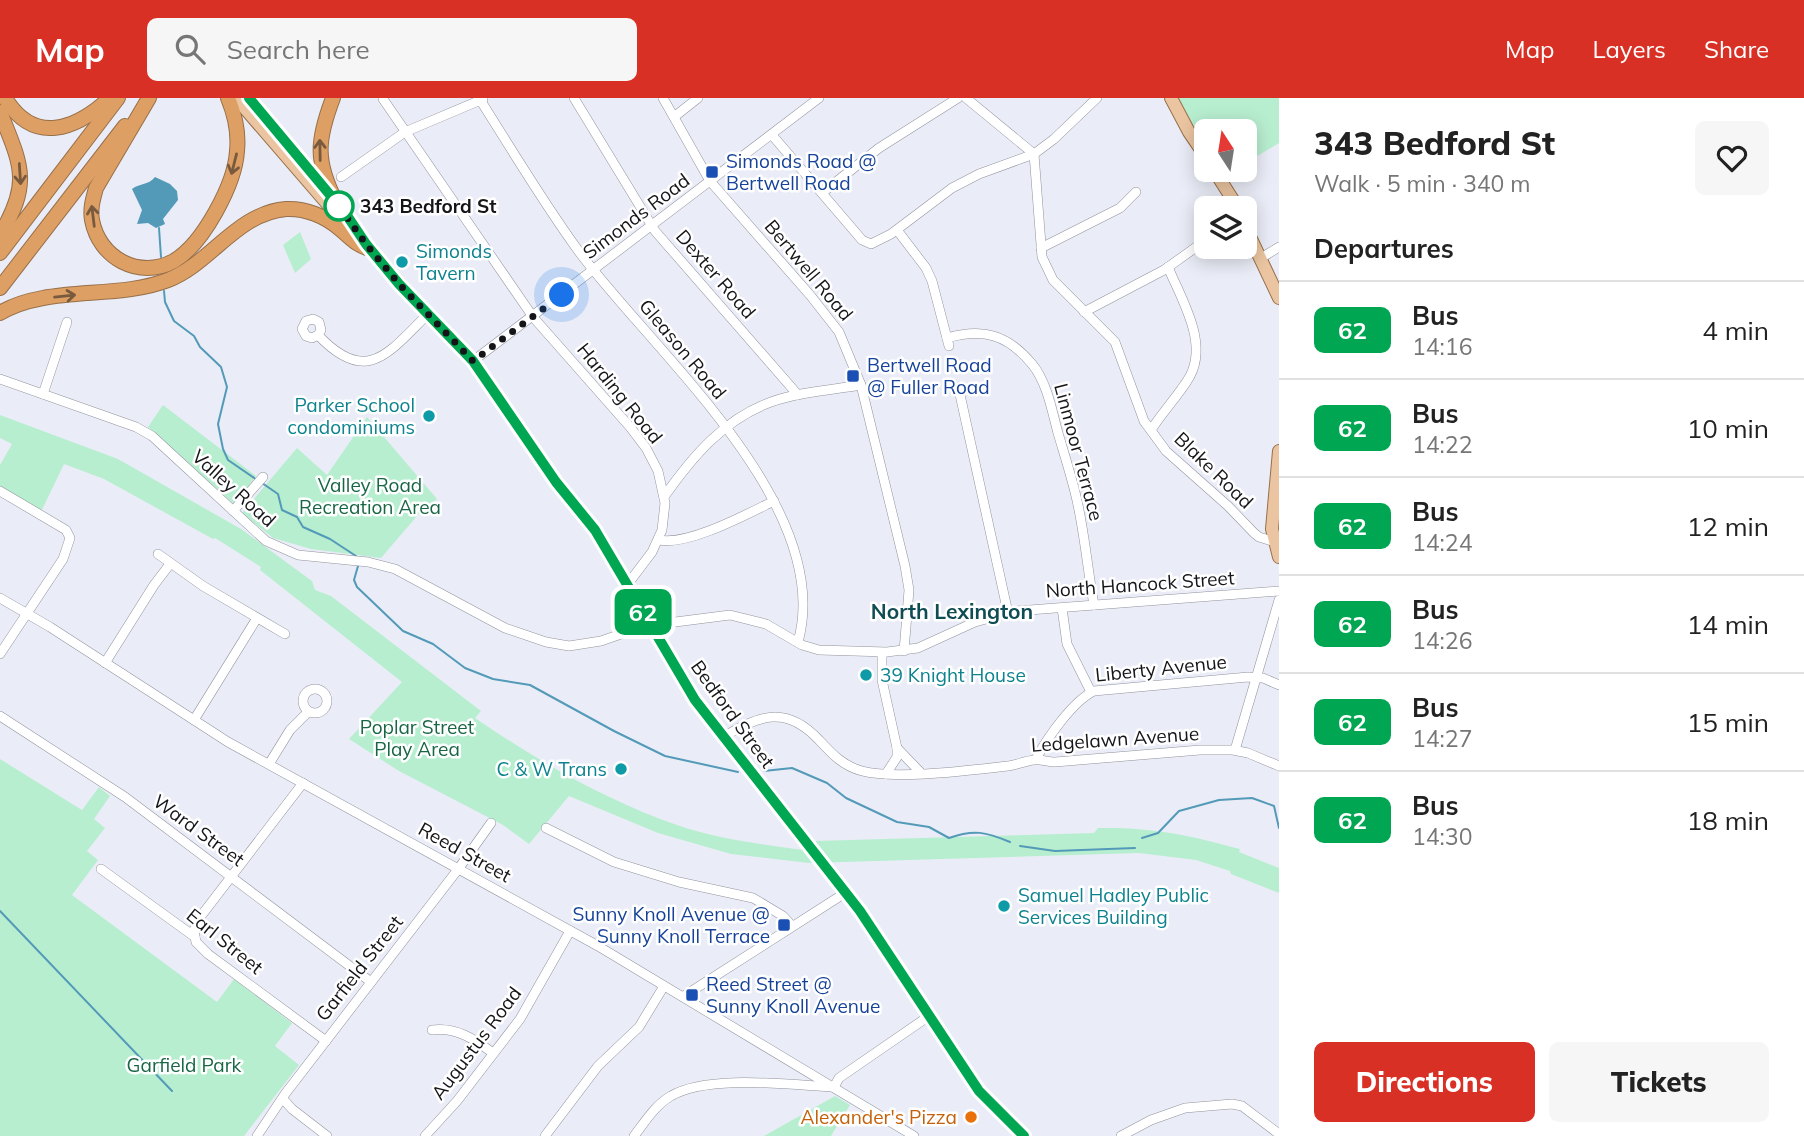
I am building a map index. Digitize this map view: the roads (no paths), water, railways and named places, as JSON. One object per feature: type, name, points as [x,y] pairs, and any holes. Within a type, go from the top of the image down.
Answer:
[{"type":"highway","points":[[5,98],[27,121],[41,127],[56,128],[86,118],[110,98]]},
{"type":"highway","points":[[0,253],[118,98]]},
{"type":"highway","points":[[148,98],[96,188],[91,205],[91,219],[105,249],[122,263],[146,268],[166,264],[185,252],[201,233],[224,195],[237,153],[236,122],[228,98]]},
{"type":"highway","points":[[0,288],[148,98]]},
{"type":"highway","points":[[333,98],[324,121],[319,146],[324,177],[336,202]]},
{"type":"highway","points":[[0,112],[21,176],[18,201],[0,235]]},
{"type":"highway","points":[[0,313],[27,301],[164,282],[188,270],[252,220],[283,209],[302,210],[323,217],[360,247],[368,247]]},
{"type":"main road","name":"Bedford Street","points":[[236,98],[338,217],[368,247]]},
{"type":"main road","name":"Bedford Street","points":[[248,98],[336,202],[368,247],[473,361],[549,474],[595,530],[682,681],[860,911],[979,1091],[1024,1136]]},
{"type":"main road","points":[[1171,98],[1194,139]]},
{"type":"main road","points":[[1257,250],[1279,298]]},
{"type":"main road","points":[[1279,451],[1272,529],[1279,557]]},
{"type":"street","name":"Dexter Road","points":[[574,98],[652,225],[799,395]]},
{"type":"street","name":"Bertwell Road","points":[[663,98],[710,181],[826,313],[839,332],[861,385],[905,566],[908,590],[904,650]]},
{"type":"street","points":[[674,117],[698,98]]},
{"type":"street","name":"Simonds Road","points":[[473,361],[819,98]]},
{"type":"street","points":[[822,193],[888,141],[958,98]]},
{"type":"street","points":[[966,98],[1034,154]]},
{"type":"street","points":[[772,135],[862,240],[871,244],[897,230],[952,188],[979,174],[1034,154],[1097,98]]},
{"type":"street","name":"Harding Road","points":[[383,99],[533,317],[646,448],[658,471],[664,497],[664,521],[659,540],[627,585]]},
{"type":"street","points":[[341,177],[405,132],[481,99]]},
{"type":"street","name":"Gleason Road","points":[[481,99],[550,209],[593,270],[726,428],[765,484],[793,546],[802,610],[798,642]]},
{"type":"street","name":"Blake Road","points":[[1034,154],[1042,257],[1053,280],[1115,342],[1144,421],[1166,451],[1259,537],[1277,546]]},
{"type":"street","points":[[1041,248],[1120,208],[1136,192]]},
{"type":"street","name":"Linmoor Terrace","points":[[897,230],[926,268],[932,281],[948,342],[975,332],[998,337],[1019,350],[1034,366],[1044,386],[1077,501],[1094,605]]},
{"type":"street","points":[[1261,258],[1279,247]]},
{"type":"street","points":[[1084,312],[1168,267],[1194,249]]},
{"type":"street","points":[[1151,430],[1188,380],[1196,363],[1195,333],[1168,267]]},
{"type":"street","points":[[318,335],[345,358],[370,361],[391,350],[428,314]]},
{"type":"street","points":[[43,394],[67,321]]},
{"type":"street","name":"Valley Road","points":[[0,379],[136,427],[152,436],[266,541],[298,555],[360,561],[395,569],[505,628],[546,642],[569,646],[585,644],[650,625]]},
{"type":"street","points":[[664,497],[707,442],[735,421],[770,402],[861,385]]},
{"type":"street","points":[[959,390],[1008,613]]},
{"type":"street","points":[[233,511],[260,480]]},
{"type":"street","points":[[0,491],[66,530],[70,538],[70,544],[0,654]]},
{"type":"street","points":[[659,540],[675,541],[717,527],[774,501]]},
{"type":"street","points":[[158,554],[285,634]]},
{"type":"street","points":[[105,663],[170,564]]},
{"type":"street","points":[[1275,591],[1279,584]]},
{"type":"street","name":"North Hancock Street","points":[[650,625],[730,615],[765,624],[798,642],[820,650],[882,653],[918,648],[983,619],[1008,613],[1275,591]]},
{"type":"street","name":"Reed Street","points":[[0,598],[194,720],[684,996],[914,1136]]},
{"type":"street","points":[[1235,750],[1279,600]]},
{"type":"street","points":[[1062,608],[1067,644],[1091,692]]},
{"type":"street","points":[[194,720],[257,618]]},
{"type":"street","points":[[882,653],[882,683],[897,748],[897,757],[886,774]]},
{"type":"street","name":"Liberty Avenue","points":[[1035,759],[1046,741],[1091,692],[1258,677],[1279,685]]},
{"type":"street","points":[[270,764],[290,730],[308,712]]},
{"type":"street","name":"Ward Street","points":[[0,716],[88,771],[371,982]]},
{"type":"street","name":"Ledgelawn Avenue","points":[[723,737],[761,717],[781,717],[805,728],[838,760],[863,771],[886,774],[1012,765],[1035,759],[1055,762],[1200,750],[1235,750],[1279,766]]},
{"type":"street","points":[[897,748],[921,773]]},
{"type":"street","points":[[195,937],[194,930],[201,916],[303,783]]},
{"type":"street","name":"Garfield Street","points":[[257,1136],[491,823]]},
{"type":"street","points":[[546,828],[614,862],[679,882],[752,898],[783,916],[792,926]]},
{"type":"street","name":"Earl Street","points":[[101,869],[195,937],[196,942],[208,954],[326,1041]]},
{"type":"street","points":[[684,996],[845,893]]},
{"type":"street","name":"Augustus Road","points":[[425,1136],[457,1101],[520,1019],[570,931]]},
{"type":"street","points":[[545,1136],[598,1066],[639,1027],[664,986]]},
{"type":"street","points":[[634,1136],[656,1108],[681,1091],[746,1082],[834,1087],[839,1078],[929,1016]]},
{"type":"street","points":[[432,1030],[446,1028],[459,1031],[494,1054]]},
{"type":"street","points":[[803,1086],[807,1071]]},
{"type":"street","points":[[283,1099],[327,1136]]},
{"type":"street","points":[[1121,1136],[1151,1120],[1185,1108],[1232,1104],[1242,1106],[1279,1134]]},
{"type":"water","points":[[155,177],[170,184],[177,191],[178,200],[163,219],[165,224],[156,228],[148,223],[137,224],[142,210],[132,189]]},
{"type":"waterway","points":[[159,228],[161,257]]},
{"type":"waterway","points":[[164,291],[165,302],[174,321],[194,336],[200,347],[221,367],[227,387],[218,424],[223,449],[228,460],[257,480]]},
{"type":"waterway","points":[[262,483],[278,494],[282,510],[297,517],[303,527],[330,539],[356,556]]},
{"type":"waterway","points":[[358,566],[354,580],[357,587],[403,631],[433,644],[465,668],[493,679],[530,685],[665,756],[738,772]]},
{"type":"waterway","points":[[764,771],[792,768],[827,783],[846,798],[897,822],[929,827],[949,838],[966,833],[980,833],[1010,842]]},
{"type":"waterway","points":[[1142,838],[1158,833],[1179,811],[1219,800],[1252,798],[1274,806],[1279,828]]},
{"type":"waterway","points":[[1020,846],[1055,851],[1135,848]]},
{"type":"waterway","points":[[0,911],[172,1091]]},
{"type":"place","name":"Simonds Road @ Bertwell Road","points":[[712,172]]},
{"type":"place","name":"343 Bedford St","points":[[339,206]]},
{"type":"place","name":"Simonds Tavern","points":[[402,262]]},
{"type":"place","name":"Bertwell Road @ Fuller Road","points":[[853,376]]},
{"type":"place","name":"Parker School condominiums","points":[[429,416]]},
{"type":"place","name":"39 Knight House","points":[[866,675]]},
{"type":"place","name":"C & W Trans","points":[[621,769]]},
{"type":"place","name":"Samuel Hadley Public Services Building","points":[[1004,906]]},
{"type":"place","name":"Sunny Knoll Avenue @ Sunny Knoll Terrace","points":[[784,925]]},
{"type":"place","name":"Reed Street @ Sunny Knoll Avenue","points":[[692,995]]},
{"type":"place","name":"Alexander's Pizza","points":[[971,1117]]},
{"type":"district","name":"North Lexington","points":[[952,611]]},
{"type":"park label","name":"Valley Road Recreation Area","points":[[370,496]]},
{"type":"park label","name":"Poplar Street Play Area","points":[[417,738]]},
{"type":"park label","name":"Garfield Park","points":[[184,1065]]}]
